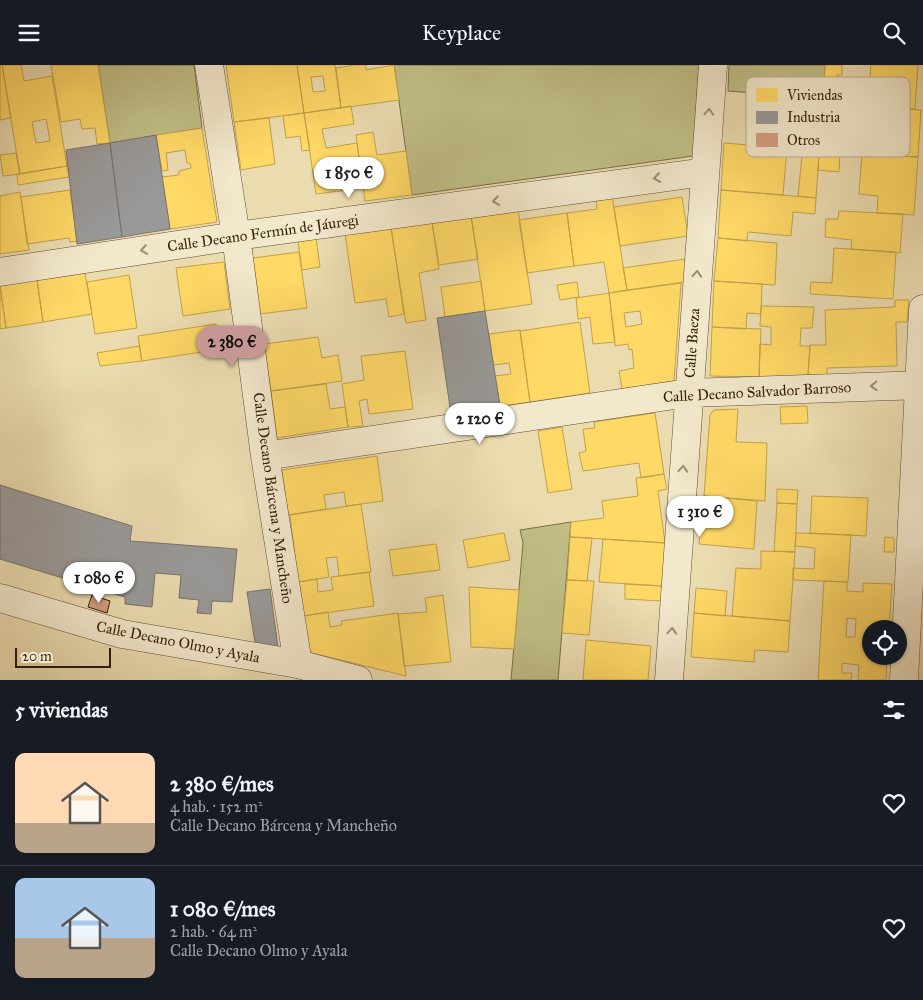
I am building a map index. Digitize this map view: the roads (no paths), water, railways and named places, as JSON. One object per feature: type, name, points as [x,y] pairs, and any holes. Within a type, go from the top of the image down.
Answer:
[{"type":"street","name":"Calle Decano Bárcena y Mancheño","points":[[209,65],[236,237],[265,456],[298,665]]},
{"type":"street","name":"Calle Baeza","points":[[669,680],[688,393],[713,65]]},
{"type":"street","name":"Calle Decano Fermín de Jáuregi","points":[[0,272],[236,237],[705,172]]},
{"type":"street","points":[[904,680],[921,385],[923,309]]},
{"type":"street","name":"Calle Decano Salvador Barroso","points":[[265,456],[688,393],[921,385]]},
{"type":"street","name":"Calle Decano Olmo y Ayala","points":[[0,598],[122,634],[298,665],[358,680]]}]
